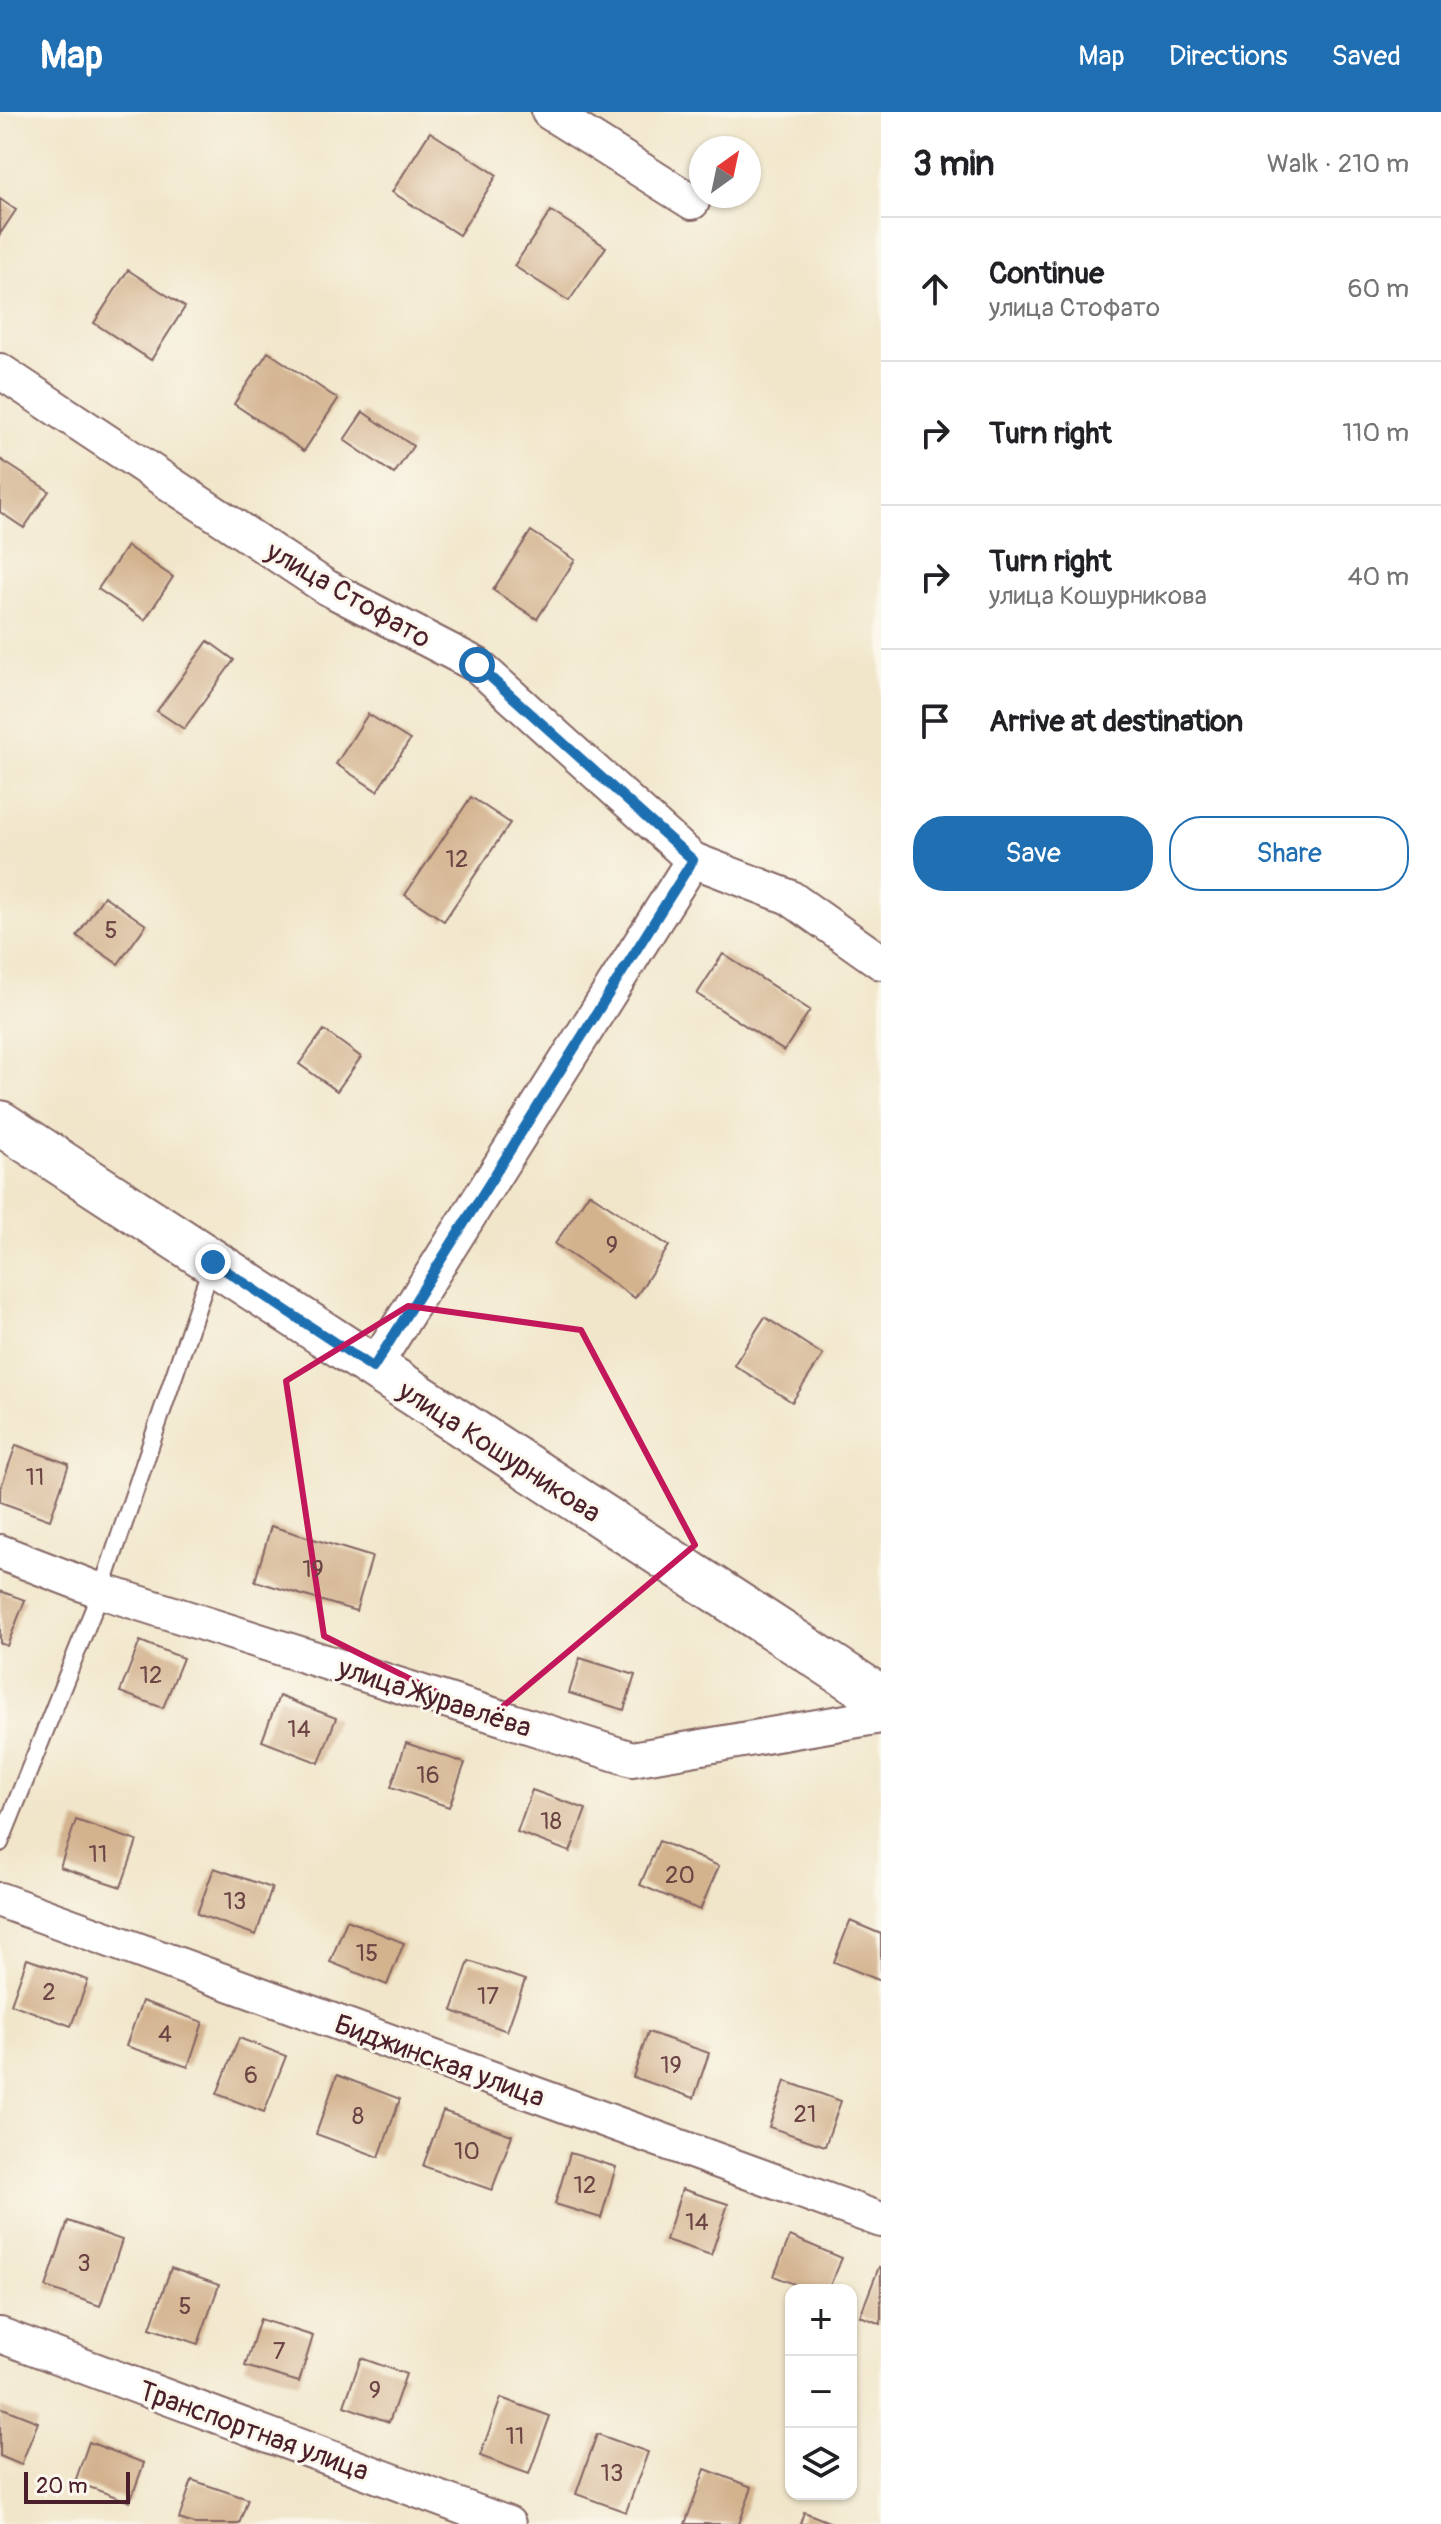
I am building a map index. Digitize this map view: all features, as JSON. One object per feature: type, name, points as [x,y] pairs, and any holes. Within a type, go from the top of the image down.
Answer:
[{"type":"main road","name":"улица Кошурникова","points":[[0,1123],[881,1698]]},
{"type":"street","points":[[549,112],[689,200]]},
{"type":"street","name":"улица Стофато","points":[[0,371],[326,587],[477,665],[693,860],[789,897],[881,962]]},
{"type":"street","points":[[373,1368],[693,860]]},
{"type":"street","name":"улица Журавлёва","points":[[0,1552],[101,1591],[632,1759],[881,1716]]},
{"type":"street","name":"Биджинская улица","points":[[0,1900],[881,2220]]},
{"type":"street","name":"Транспортная улица","points":[[0,2335],[508,2524]]},
{"type":"lane","points":[[0,1843],[101,1591],[213,1262]]},
{"type":"highlighted area","points":[[408,1306],[581,1330],[695,1545],[489,1718],[324,1636],[286,1381]]},
{"type":"building","points":[[430,132],[497,175],[459,235],[392,192]]},
{"type":"building","points":[[0,199],[16,210],[0,234]]},
{"type":"building","points":[[551,211],[606,247],[569,301],[514,266]]},
{"type":"building","points":[[128,270],[185,307],[151,360],[94,323]]},
{"type":"building","points":[[268,352],[338,399],[304,451],[234,404]]},
{"type":"building","points":[[363,412],[413,446],[394,474],[344,440]]},
{"type":"building","points":[[0,459],[49,491],[24,528],[0,512]]},
{"type":"building","points":[[531,531],[575,560],[537,619],[493,590]]},
{"type":"building","points":[[127,546],[173,577],[145,620],[98,589]]},
{"type":"building","points":[[208,641],[234,660],[184,729],[157,711]]},
{"type":"building","points":[[368,714],[410,740],[377,791],[336,764]]},
{"type":"building","points":[[471,797],[510,823],[444,921],[405,895]]},
{"type":"building","points":[[104,896],[146,925],[118,964],[77,936]]},
{"type":"building","points":[[723,954],[810,1010],[784,1051],[697,994]]},
{"type":"building","points":[[324,1030],[361,1057],[337,1091],[299,1064]]},
{"type":"building","points":[[589,1193],[669,1246],[635,1298],[555,1244]]},
{"type":"building","points":[[765,1317],[823,1355],[792,1402],[734,1365]]},
{"type":"building","points":[[16,1445],[69,1464],[50,1520],[0,1502],[0,1490]]},
{"type":"building","points":[[271,1526],[372,1557],[356,1611],[255,1581]]},
{"type":"building","points":[[0,1591],[25,1600],[7,1646],[0,1643]]},
{"type":"building","points":[[140,1641],[183,1658],[163,1708],[120,1692]]},
{"type":"building","points":[[580,1658],[635,1675],[624,1710],[569,1693]]},
{"type":"building","points":[[279,1696],[336,1718],[319,1763],[262,1741]]},
{"type":"building","points":[[406,1743],[465,1763],[449,1807],[391,1787]]},
{"type":"building","points":[[532,1790],[586,1809],[570,1852],[517,1832]]},
{"type":"building","points":[[76,1820],[137,1841],[121,1887],[60,1867]]},
{"type":"building","points":[[659,1841],[719,1866],[700,1910],[640,1885]]},
{"type":"building","points":[[214,1868],[272,1888],[256,1935],[197,1914]]},
{"type":"building","points":[[347,1920],[404,1943],[387,1985],[330,1962]]},
{"type":"building","points":[[850,1921],[881,1934],[881,1981],[834,1962]]},
{"type":"building","points":[[27,1959],[88,1980],[71,2026],[11,2004]]},
{"type":"building","points":[[469,1961],[525,1980],[507,2031],[452,2011]]},
{"type":"building","points":[[142,2001],[203,2022],[188,2067],[126,2046]]},
{"type":"building","points":[[648,2032],[709,2053],[694,2098],[633,2077]]},
{"type":"building","points":[[239,2038],[286,2056],[264,2112],[217,2094]]},
{"type":"building","points":[[337,2075],[400,2099],[379,2157],[316,2134]]},
{"type":"building","points":[[785,2081],[841,2101],[825,2146],[769,2127]]},
{"type":"building","points":[[443,2111],[512,2135],[492,2190],[423,2166]]},
{"type":"building","points":[[570,2153],[616,2167],[601,2218],[555,2204]]},
{"type":"building","points":[[682,2189],[728,2204],[711,2255],[666,2240]]},
{"type":"building","points":[[68,2221],[122,2240],[100,2306],[46,2287]]},
{"type":"building","points":[[790,2236],[842,2258],[831,2284],[794,2284],[774,2276]]},
{"type":"building","points":[[171,2268],[219,2285],[198,2344],[150,2328]]},
{"type":"building","points":[[881,2268],[881,2324],[860,2316]]},
{"type":"building","points":[[260,2319],[313,2336],[299,2382],[245,2366]]},
{"type":"building","points":[[361,2358],[406,2374],[389,2422],[344,2406]]},
{"type":"building","points":[[501,2398],[550,2416],[529,2474],[480,2456]]},
{"type":"building","points":[[0,2407],[38,2422],[21,2465],[0,2456]]},
{"type":"building","points":[[597,2434],[648,2452],[626,2512],[576,2494]]},
{"type":"building","points":[[89,2442],[144,2463],[130,2502],[75,2482]]},
{"type":"building","points":[[705,2469],[752,2487],[739,2524],[685,2524]]},
{"type":"building","points":[[192,2480],[248,2499],[239,2524],[194,2524],[179,2519]]},
{"type":"building","points":[[804,2512],[834,2524],[800,2524]]},
{"type":"route","points":[[213,1262],[373,1368],[693,860],[477,665]]}]
